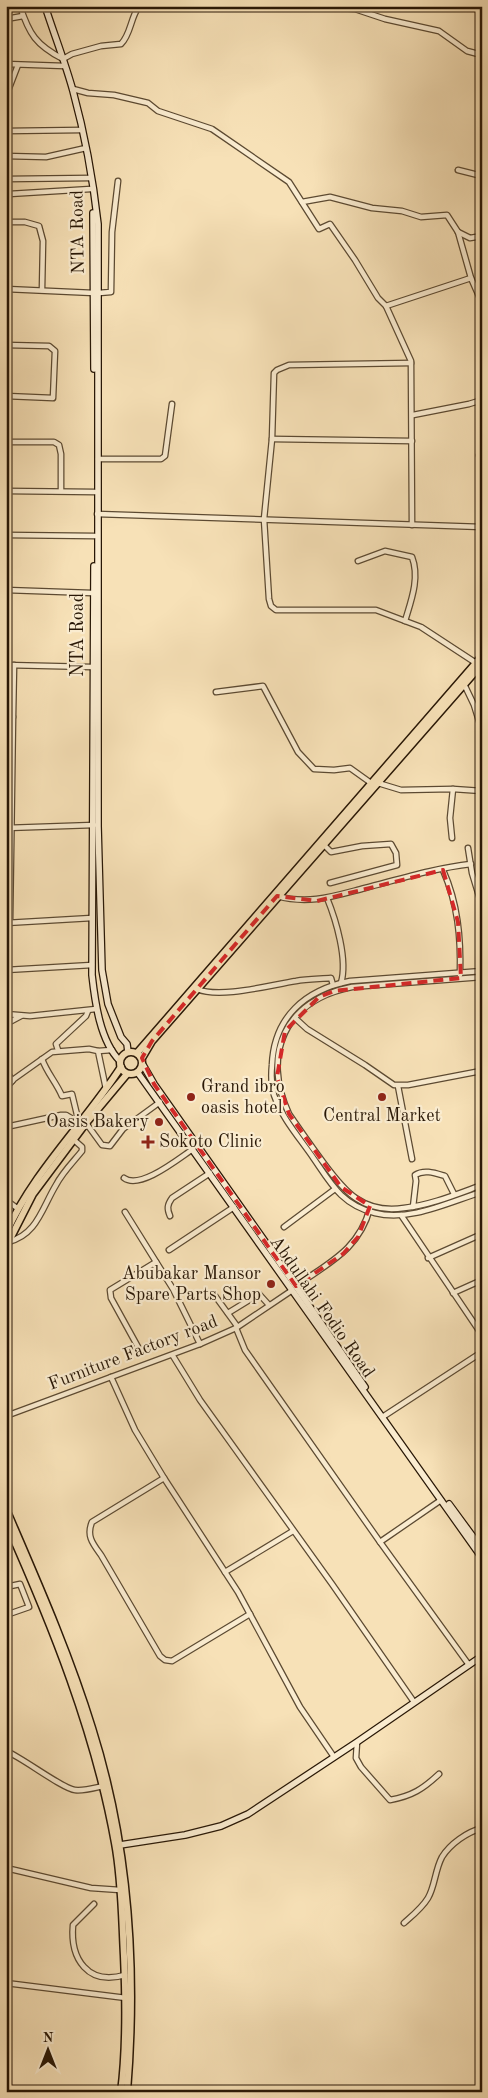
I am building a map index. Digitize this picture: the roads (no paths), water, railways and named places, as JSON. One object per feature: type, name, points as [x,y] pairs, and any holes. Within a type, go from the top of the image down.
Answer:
[{"type":"main road","points":[[45,6],[73,89],[91,180]]},
{"type":"main road","name":"NTA Road","points":[[91,180],[96,293],[98,459],[92,965],[96,1009],[99,1020],[120,1064]]},
{"type":"main road","name":"NTA Road","points":[[91,180],[99,238],[96,293],[95,536],[92,593],[95,825],[102,970],[108,1004],[121,1037],[127,1044],[128,1052]]},
{"type":"main road","points":[[6,1232],[17,1208],[36,1179],[127,1074],[138,1073],[140,1059],[152,1041],[374,783],[464,684],[482,656]]},
{"type":"main road","points":[[140,1059],[374,783],[479,663]]},
{"type":"main road","points":[[7,1245],[32,1194],[74,1140],[128,1052],[140,1059]]},
{"type":"main road","name":"Abdullahi Fodio Road","points":[[140,1059],[154,1084],[293,1288],[482,1558]]},
{"type":"main road","points":[[120,1064],[127,1074]]},
{"type":"main road","name":"Abdullahi Fodio Road","points":[[138,1073],[384,1416],[482,1549]]},
{"type":"main road","points":[[6,1508],[52,1618],[81,1694],[102,1765],[120,1845],[124,1874],[132,1990],[127,2092]]},
{"type":"main road","points":[[6,1522],[8,1531],[74,1688],[103,1786],[115,1844],[120,1890],[126,1998],[121,2092]]},
{"type":"main road","points":[[120,1845],[185,1835],[221,1826],[248,1814],[482,1656]]},
{"type":"street","points":[[20,6],[32,36],[62,60],[72,54],[101,46],[121,44],[128,37],[131,22],[139,6]]},
{"type":"street","points":[[311,6],[355,9],[385,19],[439,32],[467,51],[482,55]]},
{"type":"street","points":[[6,19],[24,16]]},
{"type":"street","points":[[6,64],[65,66]]},
{"type":"street","points":[[6,96],[18,65]]},
{"type":"street","points":[[73,89],[148,103],[158,111],[212,129],[289,182],[319,229],[330,224],[378,298],[386,306],[411,363],[413,415],[412,525]]},
{"type":"street","points":[[6,131],[82,130]]},
{"type":"street","points":[[6,156],[46,157],[86,148]]},
{"type":"street","points":[[458,170],[482,176]]},
{"type":"street","points":[[8,205],[9,194],[6,179],[91,180]]},
{"type":"street","points":[[6,289],[111,292],[112,232],[118,181]]},
{"type":"street","points":[[9,194],[91,189]]},
{"type":"street","points":[[302,202],[330,197],[372,208],[402,211],[421,217],[447,215],[458,232],[471,278],[482,303]]},
{"type":"street","points":[[6,222],[25,222],[39,226],[43,241],[42,290]]},
{"type":"street","points":[[458,232],[470,238],[482,236]]},
{"type":"street","points":[[386,306],[471,278]]},
{"type":"street","points":[[6,345],[49,346],[55,351],[53,398],[6,396]]},
{"type":"street","points":[[411,363],[288,365],[281,367],[274,374],[272,439],[264,519],[269,600],[271,606],[276,610],[376,610],[421,627],[479,663]]},
{"type":"street","points":[[413,415],[482,400]]},
{"type":"street","points":[[98,459],[161,459],[165,456],[172,404]]},
{"type":"street","points":[[272,439],[412,441]]},
{"type":"street","points":[[6,442],[54,442],[59,445],[61,454],[61,491]]},
{"type":"street","points":[[482,452],[479,455],[482,470]]},
{"type":"street","points":[[6,491],[95,492]]},
{"type":"street","points":[[98,514],[482,527]]},
{"type":"street","points":[[6,536],[95,536]]},
{"type":"street","points":[[358,561],[385,551],[412,557],[416,568],[413,594],[405,621]]},
{"type":"street","points":[[6,590],[92,593]]},
{"type":"street","points":[[6,665],[92,667]]},
{"type":"street","points":[[14,666],[13,717],[9,767],[8,922],[92,918]]},
{"type":"street","points":[[464,684],[474,705],[482,731]]},
{"type":"street","points":[[216,692],[263,686],[298,752],[314,769],[329,771],[350,768],[374,783],[402,790],[453,789],[482,791]]},
{"type":"street","points":[[6,717],[13,717]]},
{"type":"street","points":[[452,838],[450,818],[453,789]]},
{"type":"street","points":[[8,828],[95,825]]},
{"type":"street","points":[[323,844],[331,852],[362,846],[391,844],[398,862],[396,865],[330,883]]},
{"type":"street","points":[[468,848],[470,864],[482,906]]},
{"type":"street","points":[[277,896],[293,901],[317,901],[434,870],[444,870],[454,866],[470,864]]},
{"type":"street","points":[[444,870],[458,922],[462,955],[460,978]]},
{"type":"street","points":[[326,898],[333,913],[339,940],[343,974],[340,983]]},
{"type":"street","points":[[6,970],[92,965]]},
{"type":"street","points":[[482,971],[340,983],[315,992],[293,1010],[279,1028],[272,1052],[271,1079],[283,1115],[342,1187],[352,1197],[370,1208],[413,1207],[482,1185]]},
{"type":"street","points":[[482,977],[352,987],[334,991],[318,998],[295,1018],[285,1031],[278,1053],[277,1077],[286,1108],[302,1137],[335,1189],[348,1203],[390,1215],[424,1210],[482,1192]]},
{"type":"street","points":[[197,989],[206,993],[220,993],[295,981],[331,978],[333,985]]},
{"type":"street","points":[[6,1014],[22,1016],[96,1009]]},
{"type":"street","points":[[58,1050],[56,1044],[86,1016],[88,1011]]},
{"type":"street","points":[[6,1024],[22,1016]]},
{"type":"street","points":[[295,1018],[307,1029],[394,1085],[398,1086],[481,1071]]},
{"type":"street","points":[[6,1088],[12,1081],[42,1059],[58,1050],[89,1049],[98,1052],[112,1050]]},
{"type":"street","points":[[98,1052],[106,1090]]},
{"type":"street","points":[[42,1059],[46,1072],[50,1075],[62,1096],[72,1094],[83,1123],[102,1146],[110,1146],[123,1129],[160,1102]]},
{"type":"street","points":[[6,1070],[12,1081]]},
{"type":"street","points":[[398,1086],[412,1160]]},
{"type":"street","points":[[6,1128],[61,1115],[66,1115],[83,1123]]},
{"type":"street","points":[[7,1245],[26,1235],[34,1225],[56,1184],[82,1152],[82,1147],[74,1140]]},
{"type":"street","points":[[124,1178],[127,1180],[142,1180],[193,1149]]},
{"type":"street","points":[[413,1207],[415,1175],[419,1172],[436,1173],[445,1176],[454,1194]]},
{"type":"street","points":[[170,1216],[167,1209],[168,1203],[172,1198],[210,1173]]},
{"type":"street","points":[[284,1227],[335,1189]]},
{"type":"street","points":[[6,1200],[17,1208]]},
{"type":"street","points":[[169,1250],[234,1207]]},
{"type":"street","name":"Furniture Factory road","points":[[6,1416],[173,1356],[236,1327],[343,1254],[358,1237],[370,1208]]},
{"type":"street","points":[[125,1212],[178,1297],[200,1344]]},
{"type":"street","points":[[401,1214],[428,1258],[479,1327],[482,1335]]},
{"type":"street","points":[[428,1258],[482,1235]]},
{"type":"street","points":[[138,1347],[111,1298],[110,1290],[156,1262]]},
{"type":"street","points":[[453,1293],[482,1280]]},
{"type":"street","points":[[213,1293],[236,1327],[245,1350],[380,1542],[470,1664]]},
{"type":"street","points":[[228,1313],[259,1294],[268,1306]]},
{"type":"street","points":[[384,1416],[482,1352]]},
{"type":"street","points":[[173,1356],[200,1400],[414,1702]]},
{"type":"street","points":[[111,1377],[135,1430],[250,1614],[300,1708],[334,1756]]},
{"type":"street","points":[[164,1478],[92,1522],[89,1533],[91,1540],[160,1656],[165,1660],[172,1661],[250,1614]]},
{"type":"street","points":[[380,1542],[441,1500]]},
{"type":"street","points":[[225,1572],[293,1531]]},
{"type":"street","points":[[6,1587],[20,1584],[29,1607],[6,1615]]},
{"type":"street","points":[[356,1742],[356,1758],[361,1767],[390,1800],[402,1799],[423,1788],[439,1774]]},
{"type":"street","points":[[6,1751],[19,1756],[70,1789],[81,1790],[103,1786]]},
{"type":"street","points":[[404,1923],[419,1910],[429,1896],[442,1858],[453,1844],[473,1830],[482,1828]]},
{"type":"street","points":[[6,1868],[91,1888],[120,1890]]},
{"type":"street","points":[[94,1904],[73,1924],[73,1940],[78,1958],[85,1969],[97,1977],[111,1978],[125,1975]]},
{"type":"street","points":[[6,1983],[126,1998]]},
{"type":"place","name":"Grand ibro oasis hotel","points":[[191,1097]]},
{"type":"place","name":"Central Market","points":[[382,1097]]},
{"type":"place","name":"Oasis Bakery","points":[[159,1122]]},
{"type":"place","name":"Sokoto Clinic","points":[[148,1142]]},
{"type":"place","name":"Abubakar Mansor Spare Parts Shop","points":[[271,1284]]}]
